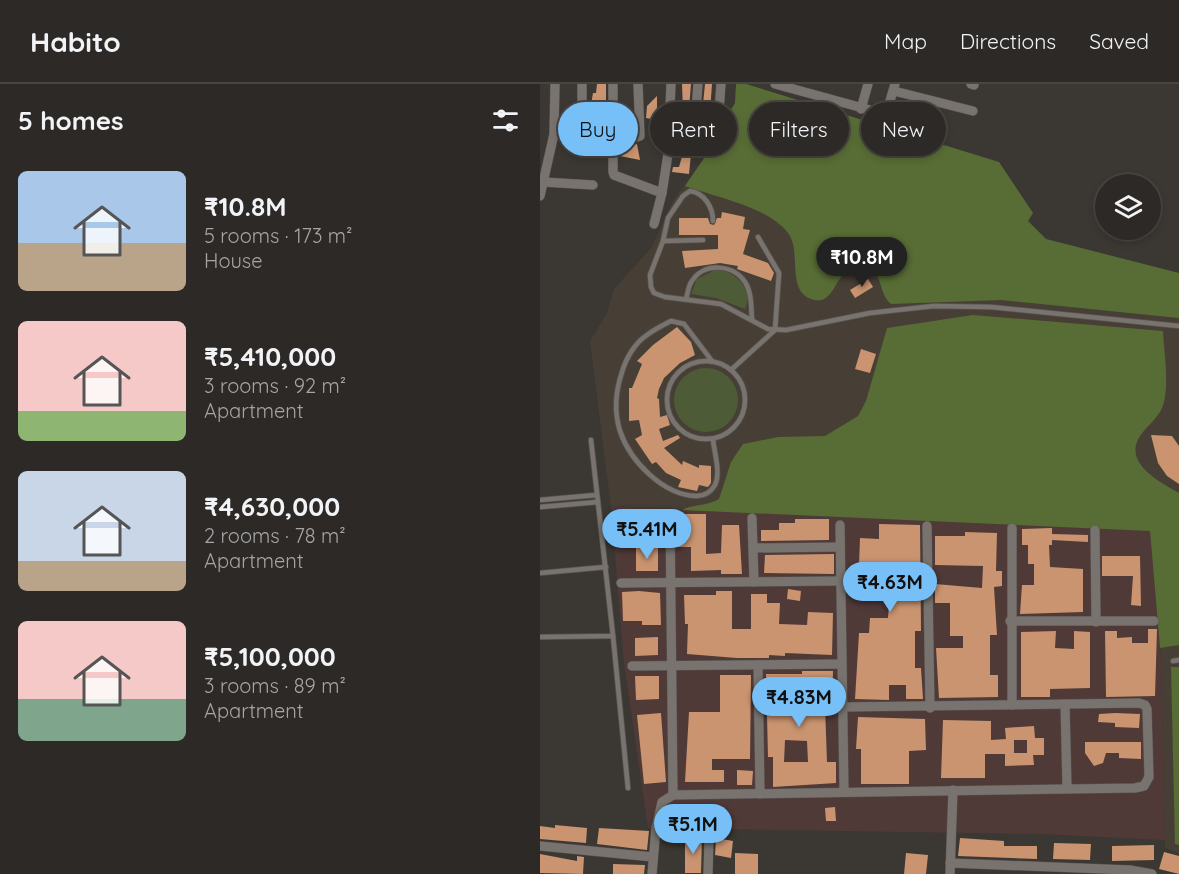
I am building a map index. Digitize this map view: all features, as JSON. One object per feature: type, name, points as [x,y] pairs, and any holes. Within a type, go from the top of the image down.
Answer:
[{"type":"street","points":[[540,196],[554,134],[555,84]]},
{"type":"street","points":[[582,84],[582,102]]},
{"type":"street","points":[[613,84],[613,102]]},
{"type":"street","points":[[638,84],[640,136],[638,137]]},
{"type":"street","points":[[654,224],[668,154],[671,84]]},
{"type":"street","points":[[697,102],[698,84]]},
{"type":"street","points":[[720,102],[722,84]]},
{"type":"street","points":[[775,84],[814,89],[861,109]]},
{"type":"street","points":[[863,102],[868,84]]},
{"type":"street","points":[[890,102],[895,87],[973,111]]},
{"type":"street","points":[[614,156],[614,175],[662,193]]},
{"type":"street","points":[[543,182],[593,185]]},
{"type":"street","points":[[670,516],[673,795]]},
{"type":"street","points":[[752,518],[753,582]]},
{"type":"street","points":[[840,525],[844,791]]},
{"type":"street","points":[[927,526],[930,708]]},
{"type":"street","points":[[1012,528],[1010,621],[1012,705]]},
{"type":"street","points":[[1095,530],[1096,622]]},
{"type":"street","points":[[753,548],[840,547]]},
{"type":"street","points":[[621,583],[840,581]]},
{"type":"street","points":[[1010,621],[1154,621]]},
{"type":"street","points":[[758,664],[760,794]]},
{"type":"street","points":[[632,666],[841,664]]},
{"type":"street","points":[[1065,704],[1066,788]]},
{"type":"street","points":[[652,874],[662,802],[673,795],[1140,788],[1149,777],[1145,705],[843,707]]},
{"type":"street","points":[[950,874],[953,790]]},
{"type":"street","points":[[708,874],[709,836]]},
{"type":"street","points":[[540,846],[653,857]]},
{"type":"street","points":[[950,863],[1000,870],[1130,870],[1152,874]]},
{"type":"lane","points":[[714,221],[712,209],[699,193],[686,192],[672,212],[650,275],[651,287],[659,296],[721,304],[775,330]]},
{"type":"lane","points":[[758,237],[773,258],[779,273],[775,330]]},
{"type":"lane","points":[[663,241],[703,240]]},
{"type":"lane","points":[[686,299],[692,279],[702,271],[709,268],[728,269],[746,283],[751,300],[752,320]]},
{"type":"lane","points":[[732,369],[775,330],[881,312],[934,306],[992,307],[1179,326]]},
{"type":"lane","points":[[712,361],[684,324],[671,321],[647,335],[631,353],[618,382],[616,405],[620,430],[631,453],[653,477],[674,492],[700,496],[708,493],[714,485],[717,476],[713,439]]},
{"type":"lane","points":[[703,360],[732,369],[744,394],[744,407],[733,429],[713,439],[699,439],[677,427],[670,416],[667,393],[673,379],[682,369],[703,360]]},
{"type":"lane","points":[[591,441],[628,788]]},
{"type":"lane","points":[[540,500],[597,495]]},
{"type":"lane","points":[[540,507],[597,502]]},
{"type":"lane","points":[[540,573],[606,567]]},
{"type":"lane","points":[[540,637],[613,636]]},
{"type":"shaded area","points":[[736,84],[746,84],[804,102],[749,102],[749,156],[849,156],[849,116],[861,119],[861,156],[946,156],[946,146],[999,162],[1033,213],[1028,221],[1046,239],[1179,273],[1179,853],[1165,848],[1161,661],[1150,532],[611,506],[590,341],[607,313],[614,289],[652,247],[673,201],[705,156],[737,156],[737,102],[735,102]]},
{"type":"shaded area","points":[[611,506],[1150,531],[1161,661],[1165,840],[1039,834],[648,828],[624,663]]},
{"type":"green space","points":[[736,84],[746,84],[804,102],[749,102],[749,156],[849,156],[849,116],[861,119],[861,156],[946,156],[946,146],[999,162],[1033,213],[1028,221],[1046,239],[1179,273],[1179,318],[1001,300],[891,304],[873,270],[859,266],[844,273],[826,298],[811,299],[803,294],[799,287],[792,241],[779,224],[755,210],[685,186],[706,156],[737,156],[737,102],[735,102]]},
{"type":"green space","points":[[717,269],[729,273],[742,283],[748,300],[745,309],[716,298],[691,294],[697,279]]},
{"type":"green space","points":[[973,315],[1163,331],[1166,376],[1164,402],[1159,414],[1137,442],[1136,452],[1138,461],[1144,469],[1179,493],[1179,645],[1160,648],[1150,531],[682,510],[719,499],[731,462],[743,444],[778,437],[825,436],[858,416],[866,401],[887,328]]},
{"type":"green space","points":[[706,368],[718,370],[729,377],[736,388],[738,400],[736,412],[729,423],[718,430],[706,432],[694,430],[683,423],[676,412],[674,400],[676,388],[683,377],[694,370]]},
{"type":"green space","points":[[1171,667],[1179,667],[1179,845],[1175,844]]},
{"type":"building","points":[[597,84],[606,84],[606,102],[591,102],[593,93],[596,93]]},
{"type":"building","points":[[682,84],[691,84],[690,102],[683,102]]},
{"type":"building","points":[[705,84],[712,84],[711,102],[703,102]]},
{"type":"building","points":[[650,103],[650,119],[646,118],[647,106]]},
{"type":"building","points":[[638,149],[640,160],[620,156],[638,156]]},
{"type":"building","points":[[682,156],[691,156],[689,174],[672,172],[673,167],[679,167]]},
{"type":"building","points":[[722,212],[745,217],[743,229],[750,230],[743,254],[768,263],[774,273],[771,281],[737,269],[738,266],[720,263],[685,268],[682,251],[718,249],[718,235],[679,235],[679,218],[708,218],[710,224],[714,225],[717,218],[721,218]]},
{"type":"building","points":[[868,279],[873,287],[855,298],[850,290]]},
{"type":"building","points":[[677,327],[691,342],[695,355],[680,363],[664,378],[657,398],[659,399],[660,417],[667,415],[670,425],[659,429],[663,441],[678,435],[680,438],[664,448],[682,465],[683,461],[699,468],[699,465],[711,466],[711,483],[708,487],[699,485],[697,491],[678,487],[681,480],[666,473],[656,462],[652,464],[635,439],[642,435],[639,420],[629,421],[629,388],[632,388],[642,364],[637,361],[653,345]]},
{"type":"building","points":[[861,349],[876,354],[870,373],[855,369]]},
{"type":"building","points":[[1151,435],[1172,436],[1179,446],[1179,484],[1167,476],[1158,463]]},
{"type":"building","points":[[677,514],[706,514],[706,554],[721,553],[722,525],[739,525],[742,574],[721,574],[721,570],[691,571],[691,547],[677,547]]},
{"type":"building","points":[[795,519],[829,519],[829,540],[761,541],[761,530],[779,530],[779,523],[795,523]]},
{"type":"building","points":[[879,524],[920,525],[921,631],[915,631],[915,668],[921,668],[923,699],[906,699],[906,685],[889,685],[889,700],[855,699],[859,633],[869,633],[870,618],[888,618],[891,579],[879,578],[879,596],[849,595],[849,582],[854,582],[854,565],[859,565],[860,538],[879,539]]},
{"type":"building","points":[[1052,528],[1052,534],[1088,535],[1088,542],[1052,540],[1052,545],[1049,545],[1050,567],[1083,569],[1083,612],[1020,614],[1022,585],[1034,585],[1034,564],[1028,564],[1028,545],[1022,545],[1022,529]]},
{"type":"building","points":[[965,532],[997,533],[996,571],[1002,571],[1002,586],[994,587],[997,635],[990,635],[990,675],[998,675],[998,697],[939,698],[936,648],[963,648],[963,636],[950,636],[950,603],[935,603],[935,584],[982,588],[983,566],[935,565],[935,536],[965,536]]},
{"type":"building","points":[[636,548],[658,548],[658,571],[636,571]]},
{"type":"building","points":[[834,554],[834,574],[764,573],[765,555]]},
{"type":"building","points":[[1102,556],[1140,556],[1141,606],[1131,605],[1133,576],[1102,576]]},
{"type":"building","points":[[788,589],[801,591],[800,601],[787,599]]},
{"type":"building","points":[[716,591],[732,591],[732,629],[751,629],[751,594],[767,594],[767,603],[780,603],[779,624],[807,625],[808,612],[833,613],[832,655],[785,653],[785,656],[769,655],[769,658],[737,658],[687,654],[688,624],[685,624],[684,595],[716,595]]},
{"type":"building","points":[[622,592],[660,593],[661,625],[642,625],[642,621],[623,621]]},
{"type":"building","points":[[1148,629],[1157,629],[1155,696],[1106,697],[1105,631],[1117,631],[1117,638],[1132,637],[1132,643],[1148,643]]},
{"type":"building","points":[[1056,631],[1055,648],[1074,649],[1074,631],[1090,632],[1090,688],[1050,689],[1050,697],[1021,697],[1021,632]]},
{"type":"building","points":[[658,637],[658,655],[635,656],[635,638]]},
{"type":"building","points":[[802,671],[833,671],[832,706],[825,706],[827,762],[836,762],[836,783],[773,787],[773,757],[768,757],[766,674],[802,674]],"holes":[[[785,740],[807,741],[808,762],[784,762]]]},
{"type":"building","points":[[720,675],[751,675],[750,759],[712,759],[712,770],[724,770],[724,782],[685,782],[689,712],[720,712]]},
{"type":"building","points":[[635,676],[659,676],[659,699],[636,700]]},
{"type":"building","points":[[661,713],[666,782],[644,784],[637,715]]},
{"type":"building","points":[[1099,714],[1140,714],[1139,728],[1115,727],[1115,723],[1098,722]]},
{"type":"building","points":[[858,717],[925,719],[926,750],[909,751],[909,784],[861,784],[861,749],[856,749]]},
{"type":"building","points":[[943,720],[991,721],[991,740],[1006,739],[1005,728],[1034,726],[1035,738],[1044,738],[1044,755],[1033,755],[1034,765],[1005,766],[1005,754],[985,754],[985,778],[941,778]],"holes":[[[1014,740],[1027,740],[1027,753],[1014,753]]]},
{"type":"building","points":[[1085,742],[1141,742],[1141,759],[1119,758],[1119,753],[1106,753],[1103,763],[1094,766],[1085,753]]},
{"type":"building","points":[[737,770],[753,771],[752,785],[737,785]]},
{"type":"building","points":[[835,807],[836,821],[826,821],[825,808]]},
{"type":"building","points":[[555,825],[587,828],[586,843],[540,839],[540,826],[555,828]]},
{"type":"building","points":[[599,828],[649,831],[647,850],[597,844]]},
{"type":"building","points":[[685,838],[702,838],[701,873],[685,873]]},
{"type":"building","points":[[716,838],[733,841],[731,858],[715,855]]},
{"type":"building","points":[[960,838],[1004,841],[1004,846],[1037,846],[1037,859],[958,856]]},
{"type":"building","points":[[1054,843],[1091,844],[1090,860],[1053,859]]},
{"type":"building","points":[[1154,845],[1154,860],[1112,861],[1112,846]]},
{"type":"building","points":[[1164,852],[1179,856],[1179,874],[1159,869]]},
{"type":"building","points":[[735,853],[758,854],[758,874],[735,874]]},
{"type":"building","points":[[906,853],[928,855],[926,874],[904,874]]},
{"type":"building","points":[[540,854],[577,861],[577,856],[584,857],[583,874],[540,873]]},
{"type":"building","points":[[613,864],[645,865],[644,874],[613,874]]}]
